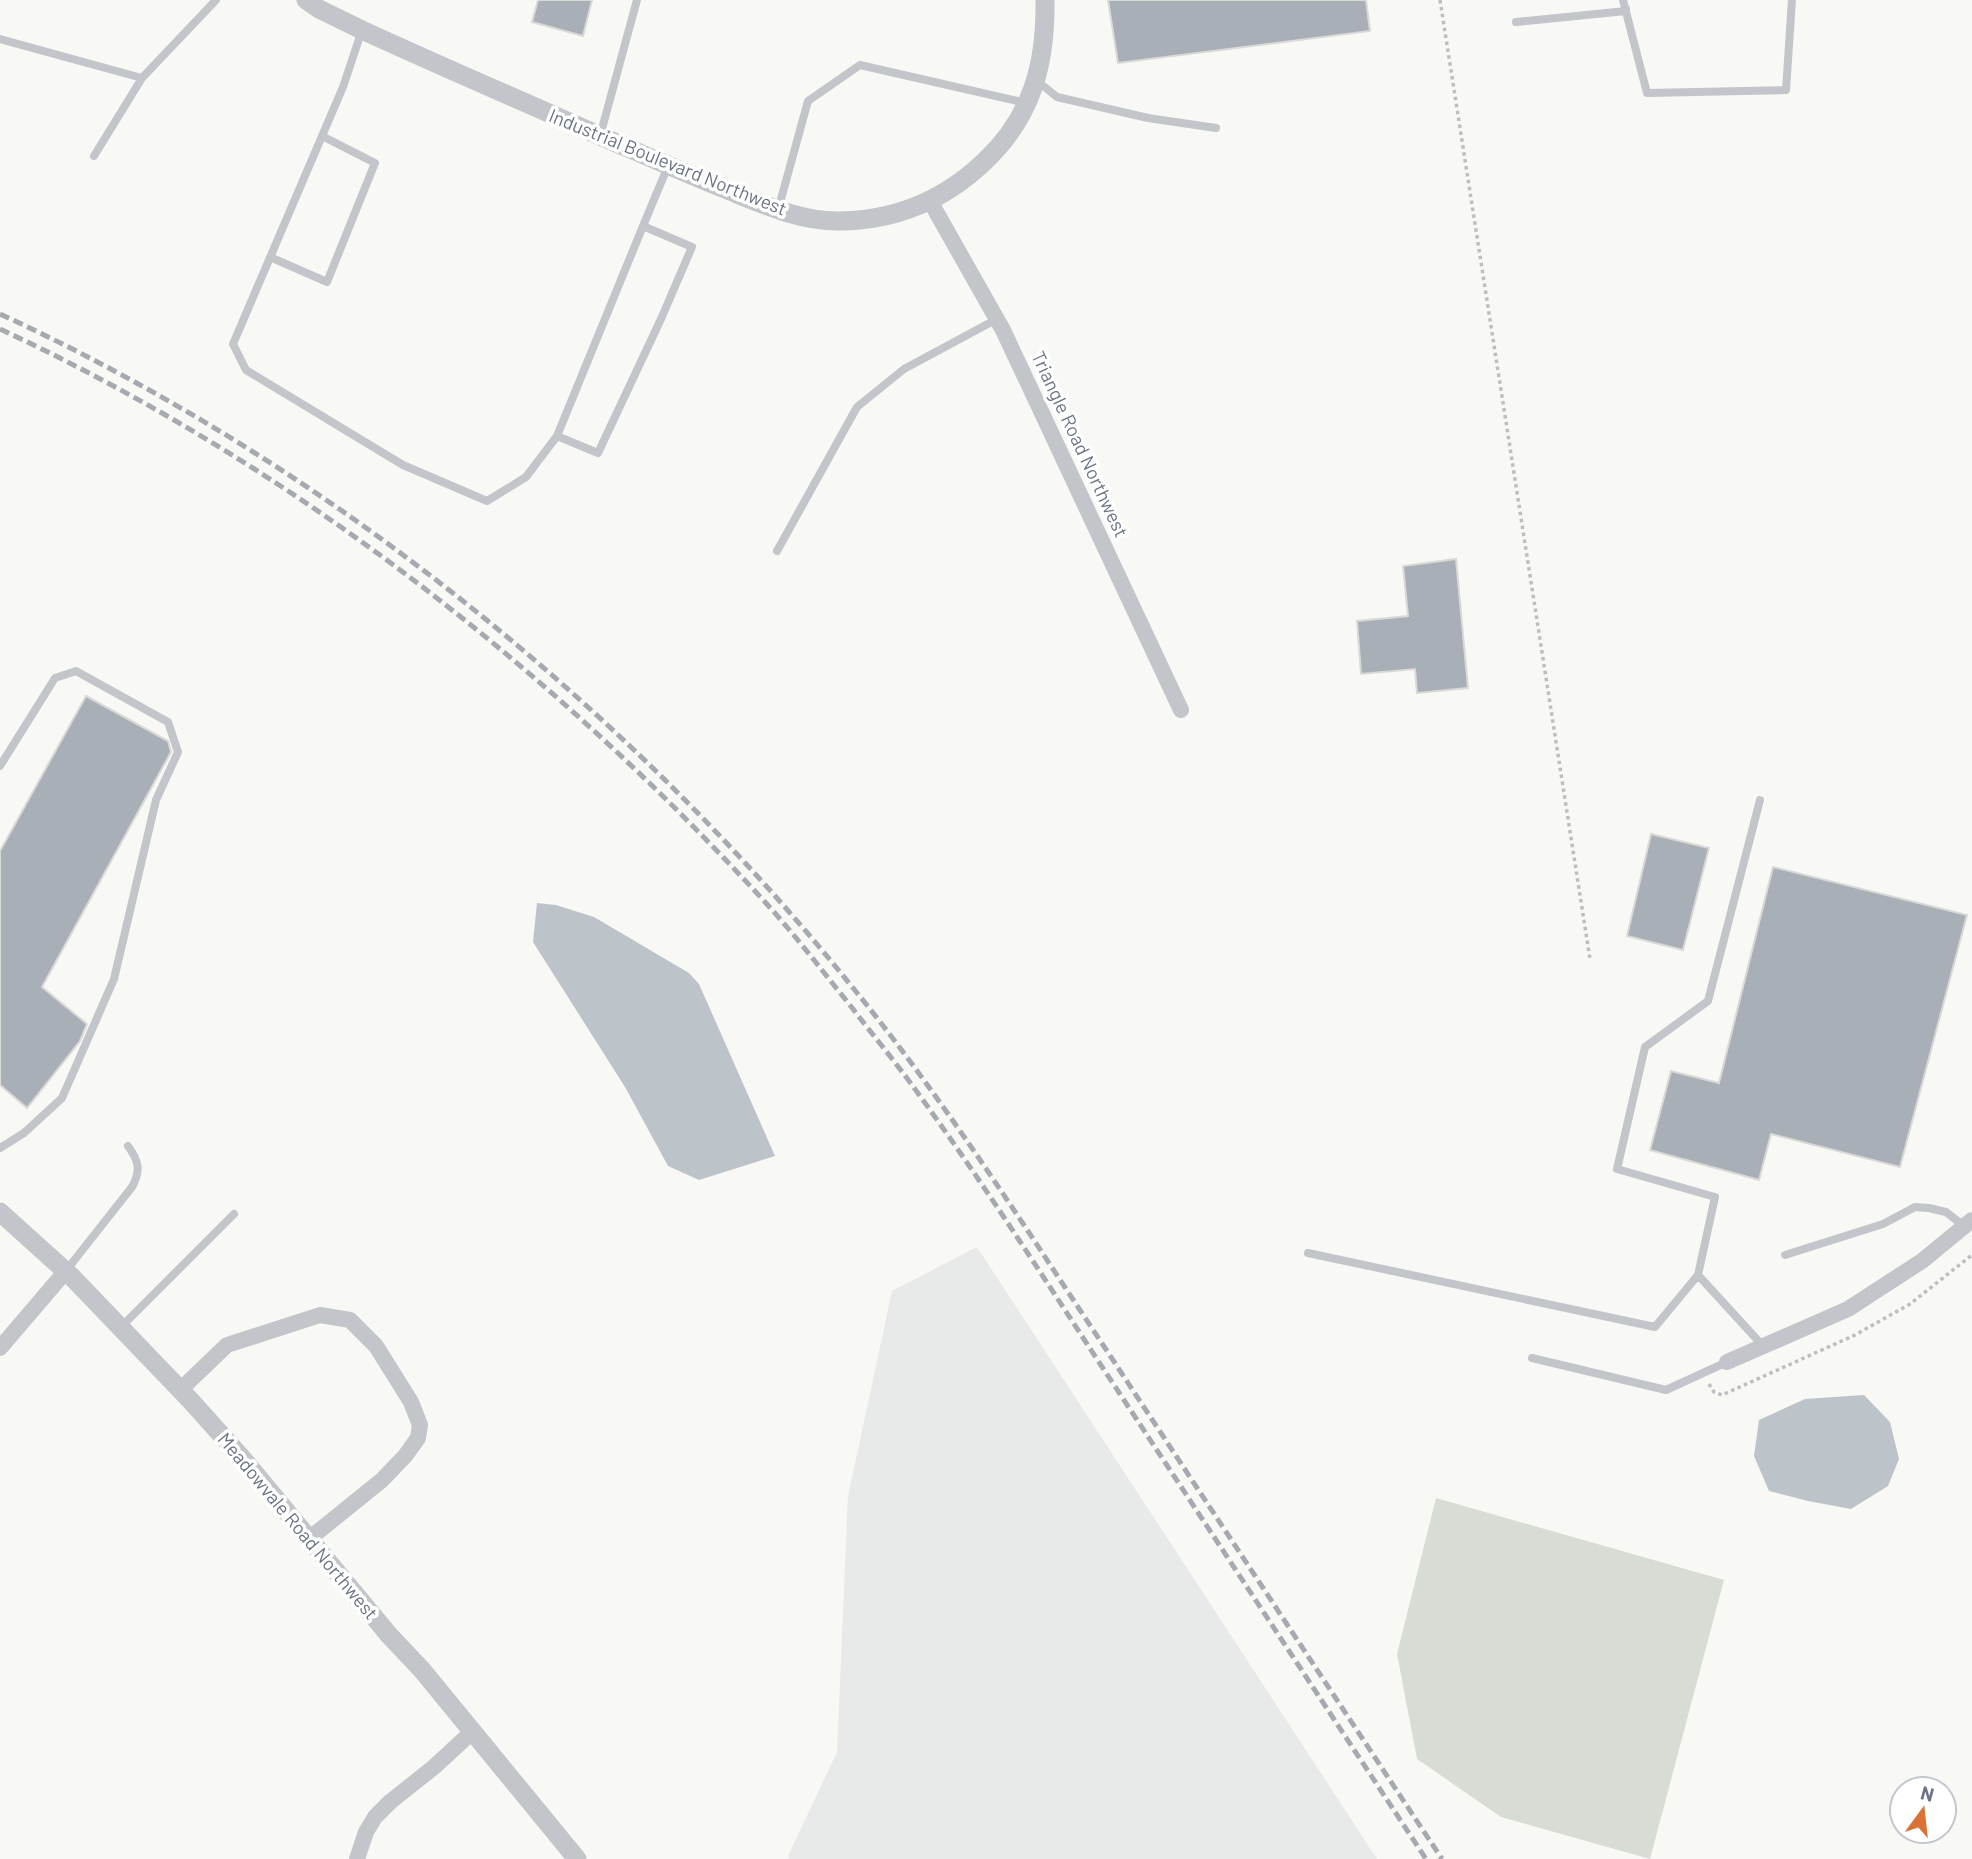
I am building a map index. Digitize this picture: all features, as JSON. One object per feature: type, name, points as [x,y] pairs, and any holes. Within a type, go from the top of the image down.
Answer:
[{"type":"street","name":"Industrial Boulevard Northwest","points":[[306,0],[362,30],[668,166],[778,210],[809,218],[839,221],[897,214],[930,201],[957,185],[993,154],[1027,103],[1036,80],[1043,52],[1045,0]]},
{"type":"street","name":"Triangle Road Northwest","points":[[930,201],[997,319],[1181,710]]},
{"type":"street","name":"Meadowvale Road Northwest","points":[[0,1212],[65,1272],[242,1458],[473,1731],[577,1859]]},
{"type":"street","points":[[1727,1362],[1848,1309],[1922,1261],[1968,1223]]},
{"type":"street","points":[[0,1348],[65,1272]]},
{"type":"street","points":[[180,1390],[227,1345],[320,1315],[350,1321],[376,1346],[411,1402],[420,1425],[418,1438],[382,1480],[309,1539]]},
{"type":"street","points":[[357,1859],[366,1832],[375,1817],[473,1731]]},
{"type":"lane","points":[[94,156],[142,78],[216,0]]},
{"type":"lane","points":[[600,136],[637,0]]},
{"type":"lane","points":[[1625,0],[1647,93],[1786,90],[1792,0]]},
{"type":"lane","points":[[1516,22],[1626,11]]},
{"type":"lane","points":[[362,30],[343,87],[233,344],[246,370],[404,466],[487,500],[526,477],[557,436],[668,166]]},
{"type":"lane","points":[[0,39],[142,78]]},
{"type":"lane","points":[[778,210],[808,101],[860,65],[1027,103]]},
{"type":"lane","points":[[1036,80],[1057,97],[1149,118],[1216,128]]},
{"type":"lane","points":[[270,257],[327,282],[376,163],[322,136]]},
{"type":"lane","points":[[557,436],[598,453],[692,247],[643,226]]},
{"type":"lane","points":[[777,551],[857,407],[904,369],[997,319]]},
{"type":"lane","points":[[0,766],[55,678],[76,671],[167,722],[178,752],[156,800],[114,979],[62,1098],[24,1133],[0,1148]]},
{"type":"lane","points":[[1308,1253],[1655,1327],[1698,1275],[1716,1197],[1617,1170],[1645,1047],[1708,1001],[1760,800]]},
{"type":"lane","points":[[65,1272],[137,1178],[137,1158],[128,1146]]},
{"type":"lane","points":[[1785,1255],[1873,1228],[1915,1208],[1946,1212],[1968,1223]]},
{"type":"lane","points":[[120,1328],[234,1214]]},
{"type":"lane","points":[[1698,1275],[1763,1346]]},
{"type":"lane","points":[[1532,1357],[1667,1390],[1727,1362]]},
{"type":"path","points":[[1440,0],[1590,959]]},
{"type":"path","points":[[1702,1373],[1714,1392],[1722,1395],[1855,1335],[1910,1304],[1972,1255]]},
{"type":"shaded area","points":[[537,903],[556,905],[594,917],[689,973],[699,984],[775,1156],[699,1180],[668,1166],[625,1087],[533,942]]},
{"type":"shaded area","points":[[977,1247],[1377,1859],[789,1859],[788,1856],[837,1752],[848,1496],[892,1291]]},
{"type":"shaded area","points":[[1864,1395],[1890,1422],[1899,1459],[1888,1486],[1851,1509],[1769,1491],[1754,1456],[1759,1420],[1805,1399]]},
{"type":"shaded area","points":[[1436,1498],[1724,1580],[1650,1859],[1501,1817],[1417,1759],[1397,1654]]},
{"type":"building","points":[[538,0],[592,0],[583,36],[532,22]]},
{"type":"building","points":[[1108,0],[1366,0],[1370,31],[1118,63]]},
{"type":"building","points":[[1456,559],[1468,688],[1417,693],[1415,669],[1361,674],[1357,621],[1408,616],[1403,566]]},
{"type":"building","points":[[86,696],[168,741],[171,752],[42,987],[87,1024],[80,1041],[27,1108],[0,1085],[0,851]]},
{"type":"building","points":[[1651,834],[1709,848],[1683,950],[1627,936]]},
{"type":"building","points":[[1773,867],[1967,915],[1900,1167],[1771,1134],[1759,1180],[1650,1150],[1671,1071],[1719,1083]]},
{"type":"railway","points":[[0,314],[121,374],[239,443],[353,518],[462,600],[567,689],[667,782],[761,881],[849,983],[952,1119],[1442,1859]]},
{"type":"railway","points":[[0,329],[107,383],[212,442],[313,507],[410,578],[504,653],[595,732],[682,815],[765,902],[897,1066],[958,1150],[1426,1859]]}]
